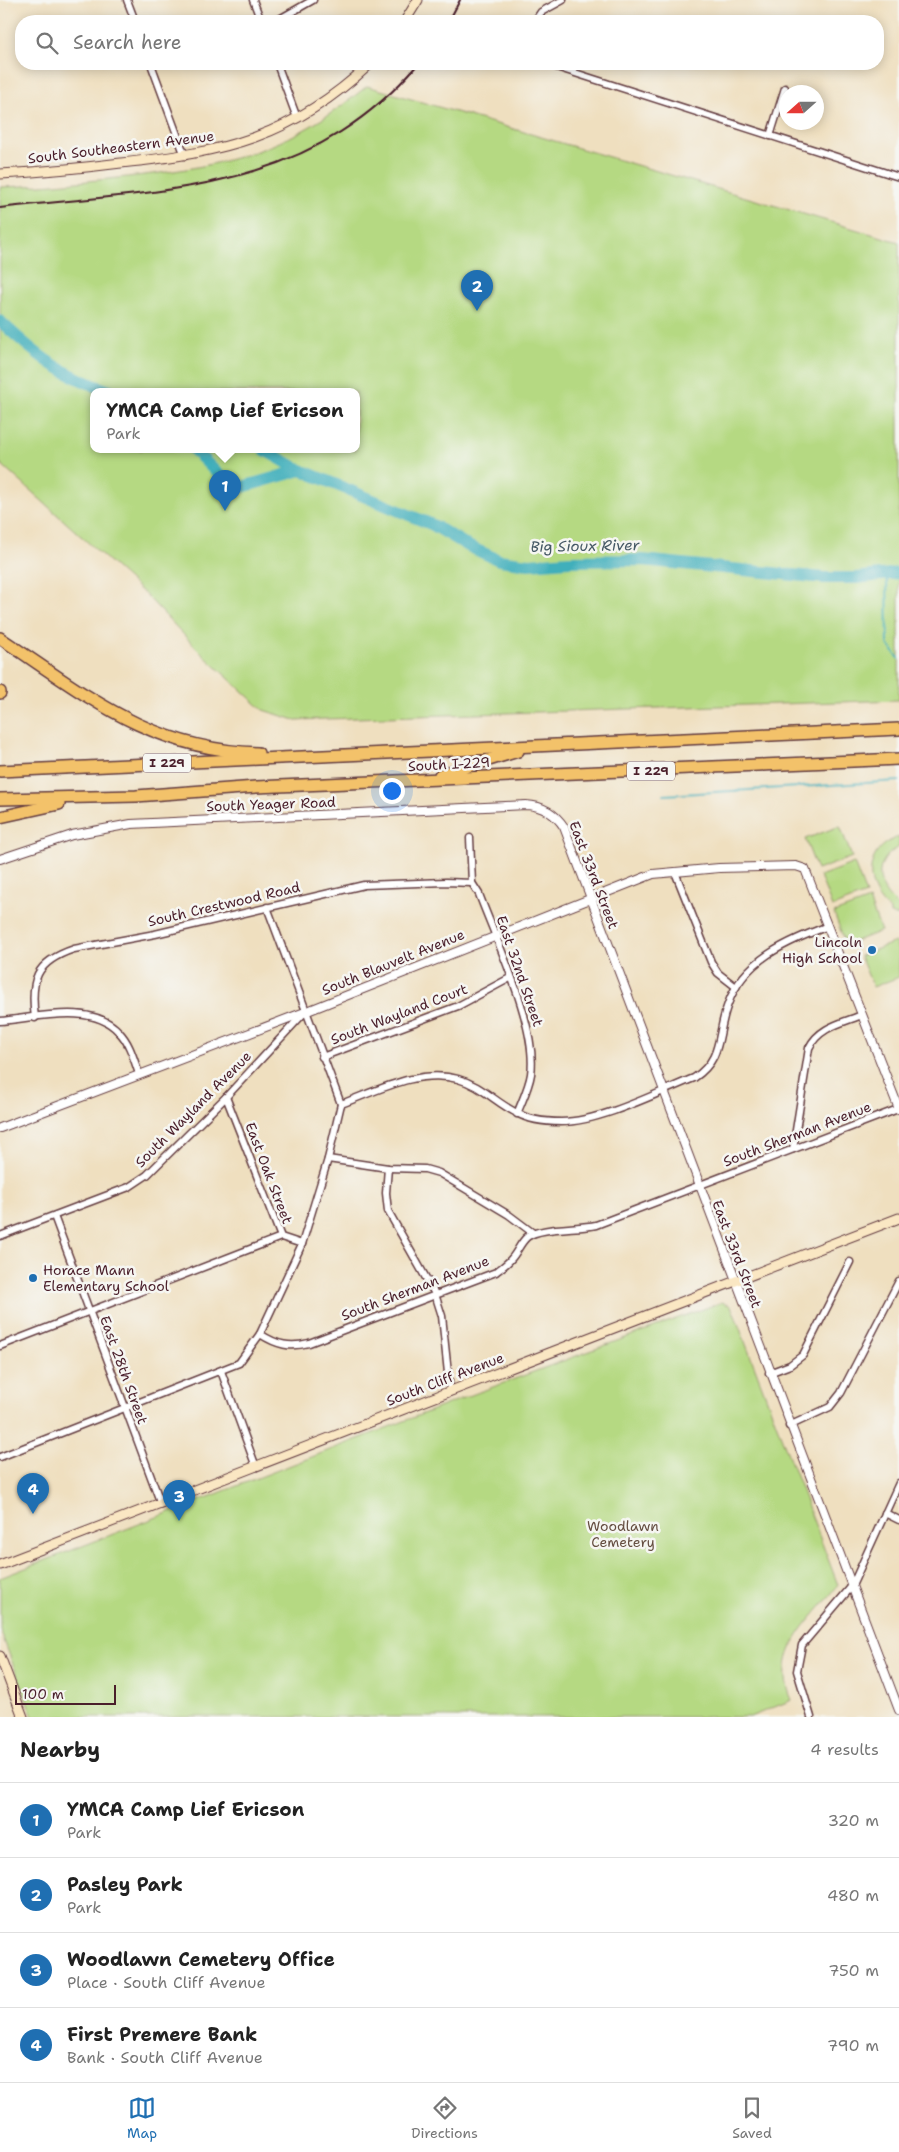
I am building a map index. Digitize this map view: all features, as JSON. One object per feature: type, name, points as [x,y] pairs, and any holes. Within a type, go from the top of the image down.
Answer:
[{"type":"highway","points":[[0,638],[108,710],[172,738],[232,751],[335,755]]},
{"type":"highway","name":"South I-229","points":[[0,771],[899,730]]},
{"type":"highway","points":[[424,780],[534,747]]},
{"type":"highway","name":"South I-229","points":[[0,799],[117,797],[256,787],[899,759]]},
{"type":"highway","points":[[0,817],[55,804],[117,797]]},
{"type":"main road","points":[[409,15],[418,0]]},
{"type":"main road","name":"South Southeastern Avenue","points":[[0,174],[43,172],[185,156],[237,144],[297,118],[331,97],[363,70]]},
{"type":"main road","name":"South Cliff Avenue","points":[[0,1566],[899,1218]]},
{"type":"main road","points":[[0,1656],[4,1676],[23,1717]]},
{"type":"street","points":[[127,0],[133,15]]},
{"type":"street","points":[[253,0],[259,15]]},
{"type":"street","points":[[287,15],[313,0]]},
{"type":"street","points":[[539,15],[563,0]]},
{"type":"street","points":[[153,70],[185,156]]},
{"type":"street","points":[[279,70],[297,118]]},
{"type":"street","points":[[566,70],[899,177]]},
{"type":"street","points":[[770,136],[779,107]]},
{"type":"street","name":"South Yeager Road","points":[[0,859],[65,837],[130,824],[526,805],[538,806],[548,810]]},
{"type":"street","name":"East 33rd Street","points":[[548,810],[564,827],[789,1426],[899,1710]]},
{"type":"street","name":"East 32nd Street","points":[[470,838],[472,884],[479,894],[527,1023],[532,1055],[531,1075],[517,1114]]},
{"type":"street","name":"South Blauvelt Avenue","points":[[0,1128],[305,1012],[494,935],[653,874],[796,866],[805,869],[828,926]]},
{"type":"street","points":[[676,872],[711,962],[718,973],[736,987]]},
{"type":"street","name":"South Crestwood Road","points":[[35,1018],[32,995],[34,980],[44,964],[61,953],[364,886],[446,882],[472,884]]},
{"type":"street","points":[[0,1457],[238,1363],[260,1334],[302,1244],[328,1159],[341,1104],[267,907]]},
{"type":"street","points":[[341,1104],[411,1079],[444,1076],[459,1079],[479,1088],[517,1114],[538,1120],[562,1122],[589,1119],[694,1078],[708,1069],[715,1057],[722,1021],[736,987],[770,952],[786,942],[828,926],[898,1109]]},
{"type":"street","name":"South Wayland Court","points":[[322,1057],[458,1006],[510,978]]},
{"type":"street","name":"South Wayland Avenue","points":[[0,1236],[130,1187],[141,1179],[226,1097],[305,1012]]},
{"type":"street","points":[[0,1021],[85,1014],[99,1017],[109,1022],[121,1033],[128,1045],[139,1074]]},
{"type":"street","points":[[793,1149],[809,1048],[813,1040],[825,1029],[862,1015]]},
{"type":"street","name":"East Oak Street","points":[[226,1097],[281,1237],[302,1244]]},
{"type":"street","name":"South Sherman Avenue","points":[[260,1334],[280,1345],[300,1345],[496,1272],[511,1260],[525,1238],[533,1233],[548,1229],[580,1229],[596,1225],[698,1184],[898,1109]]},
{"type":"street","points":[[328,1159],[388,1168],[425,1169],[439,1173],[509,1215],[533,1233]]},
{"type":"street","points":[[388,1168],[386,1193],[388,1210],[435,1294],[445,1332],[450,1392]]},
{"type":"street","name":"East 28th Street","points":[[54,1216],[161,1504]]},
{"type":"street","points":[[0,1346],[281,1237]]},
{"type":"street","points":[[769,1373],[790,1365],[804,1355],[850,1262]]},
{"type":"street","points":[[789,1426],[830,1407],[841,1393],[899,1281]]},
{"type":"street","points":[[221,1371],[256,1467]]},
{"type":"street","points":[[811,1717],[799,1682],[798,1658],[806,1640],[852,1586],[899,1483]]},
{"type":"street","points":[[885,1513],[899,1520]]},
{"type":"green space","points":[[367,86],[899,242],[899,700],[295,720],[263,710],[202,654],[145,594],[0,463],[0,187],[118,178],[189,169],[250,153],[308,128]]},
{"type":"green space","points":[[840,826],[852,857],[817,870],[805,839]]},
{"type":"green space","points":[[899,837],[899,847],[884,860],[880,876],[885,892],[899,906],[899,916],[890,914],[890,910],[881,901],[871,880],[871,870],[873,860],[879,850],[887,843]]},
{"type":"green space","points":[[854,863],[866,894],[832,907],[820,876]]},
{"type":"green space","points":[[869,900],[881,931],[846,945],[834,913]]},
{"type":"green space","points":[[895,942],[899,952],[899,977],[873,987],[860,956]]},
{"type":"green space","name":"Woodlawn Cemetery","points":[[722,1302],[731,1306],[734,1313],[838,1585],[806,1624],[790,1651],[786,1666],[787,1682],[792,1700],[750,1717],[33,1717],[0,1630],[0,1578],[474,1394]]},
{"type":"waterway","name":"Big Sioux River","points":[[0,321],[26,345],[52,364],[100,388]]},
{"type":"waterway","points":[[197,453],[221,477],[239,488],[301,470]]},
{"type":"waterway","name":"Big Sioux River","points":[[270,453],[296,468],[433,525],[470,547],[499,560],[529,564],[569,561],[642,560],[824,578],[856,578],[899,573]]},
{"type":"waterway","points":[[887,575],[888,644],[899,659]]},
{"type":"waterway","points":[[664,795],[899,781]]},
{"type":"railway","points":[[452,15],[460,0]]},
{"type":"railway","points":[[0,208],[172,189],[226,179],[278,163],[328,140],[374,107],[412,70]]},
{"type":"place","name":"Pasley Park","points":[[477,311]]},
{"type":"place","name":"YMCA Camp Lief Ericson","points":[[225,511]]},
{"type":"place","name":"Lincoln High School","points":[[872,950]]},
{"type":"place","name":"Horace Mann Elementary School","points":[[33,1278]]},
{"type":"place","name":"First Premere Bank","points":[[33,1514]]},
{"type":"place","name":"Woodlawn Cemetery Office","points":[[179,1521]]}]
